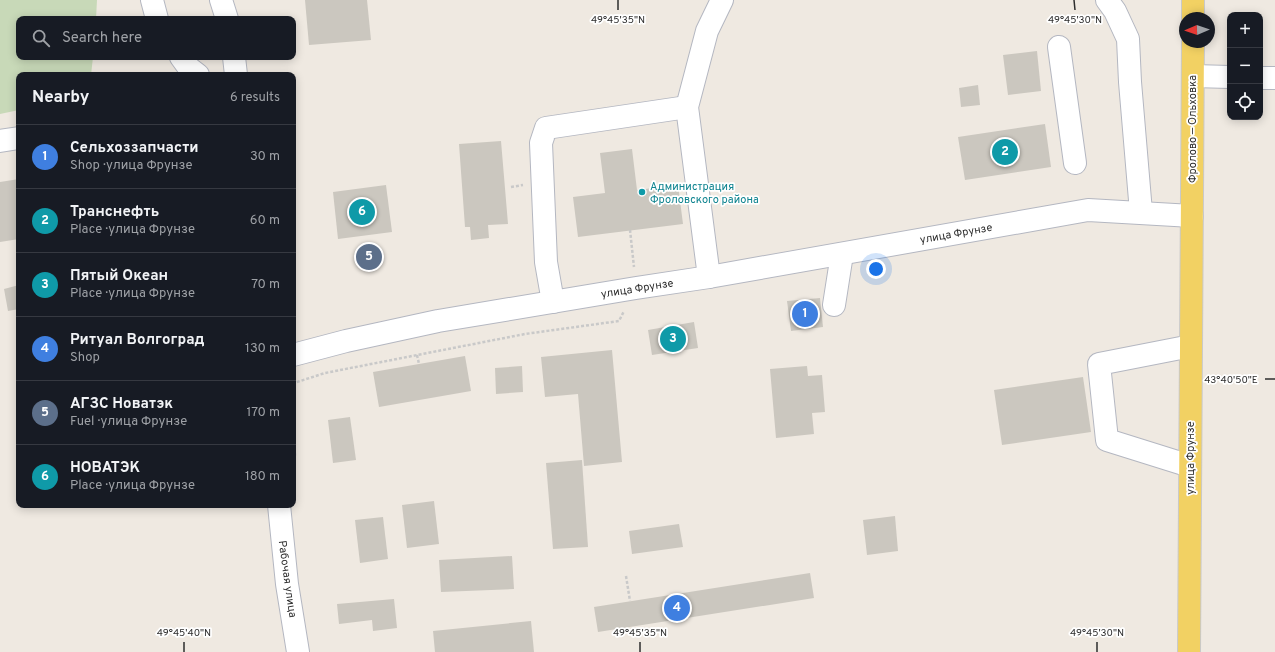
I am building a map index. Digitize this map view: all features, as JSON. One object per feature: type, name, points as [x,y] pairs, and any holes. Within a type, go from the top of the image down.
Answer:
[{"type":"main road","points":[[1193,0],[1193,12]]},
{"type":"main road","name":"Фролово — Ольховка","points":[[1192,216],[1193,48]]},
{"type":"main road","name":"улица Фрунзе","points":[[1189,652],[1192,216]]},
{"type":"street","points":[[152,0],[157,16]]},
{"type":"street","points":[[221,0],[226,16]]},
{"type":"street","points":[[709,277],[687,107],[707,31],[722,0]]},
{"type":"street","points":[[1108,0],[1115,11],[1128,39],[1130,82],[1141,212]]},
{"type":"street","points":[[1059,47],[1076,163]]},
{"type":"street","points":[[183,60],[194,72]]},
{"type":"street","points":[[234,60],[236,72]]},
{"type":"street","points":[[1193,76],[1227,77]]},
{"type":"street","points":[[1263,78],[1275,78]]},
{"type":"street","points":[[553,302],[546,262],[541,143],[546,128],[687,107]]},
{"type":"street","points":[[0,141],[16,138]]},
{"type":"street","name":"улица Фрунзе","points":[[296,354],[346,340],[424,324],[709,277],[1088,210],[1192,216]]},
{"type":"street","points":[[834,305],[842,254]]},
{"type":"street","points":[[1190,466],[1106,440],[1099,364],[1191,346]]},
{"type":"street","name":"Рабочая улица","points":[[279,508],[287,584],[298,652]]},
{"type":"path","points":[[296,382],[325,373],[525,334],[619,321],[636,288],[630,230]]},
{"type":"path","points":[[417,355],[419,364]]},
{"type":"path","points":[[626,576],[630,601]]},
{"type":"green space","points":[[0,0],[97,0],[96,16],[16,16],[16,60],[93,60],[91,72],[16,72],[16,111],[0,114]]},
{"type":"building","points":[[305,0],[367,0],[371,40],[309,45]]},
{"type":"building","points":[[1037,51],[1041,91],[1008,95],[1003,55]]},
{"type":"building","points":[[978,85],[980,105],[961,107],[959,88]]},
{"type":"building","points":[[1045,124],[1051,167],[965,180],[958,137]]},
{"type":"building","points":[[501,141],[508,224],[488,225],[489,238],[471,240],[470,227],[465,227],[459,144]]},
{"type":"building","name":"Администрация Фроловского района","points":[[632,149],[637,190],[678,185],[683,224],[578,237],[573,197],[605,193],[600,153]]},
{"type":"building","points":[[16,179],[16,239],[0,242],[0,182]]},
{"type":"building","points":[[386,185],[392,232],[338,239],[333,192]]},
{"type":"building","points":[[16,286],[16,310],[8,311],[4,289]]},
{"type":"building","points":[[820,298],[823,327],[791,331],[787,301]]},
{"type":"building","points":[[694,322],[698,348],[652,355],[648,330]]},
{"type":"building","points":[[612,350],[622,462],[584,466],[578,394],[545,397],[541,357]]},
{"type":"building","points":[[465,356],[471,391],[379,407],[373,372]]},
{"type":"building","points":[[522,366],[523,392],[496,394],[495,368]]},
{"type":"building","points":[[807,366],[808,376],[822,375],[825,412],[812,413],[814,434],[776,438],[770,369]]},
{"type":"building","points":[[1083,377],[1091,432],[1002,445],[994,390]]},
{"type":"building","points":[[350,417],[356,460],[333,463],[328,420]]},
{"type":"building","points":[[582,460],[588,547],[553,549],[546,463]]},
{"type":"building","points":[[434,501],[439,544],[407,548],[402,505]]},
{"type":"building","points":[[895,516],[898,551],[867,555],[863,520]]},
{"type":"building","points":[[383,517],[388,559],[360,563],[355,520]]},
{"type":"building","points":[[679,524],[683,547],[632,554],[629,531]]},
{"type":"building","points":[[512,556],[514,589],[441,592],[439,560]]},
{"type":"building","points":[[810,573],[814,598],[598,632],[594,607]]},
{"type":"building","points":[[394,599],[397,628],[373,631],[372,620],[339,624],[337,604]]},
{"type":"building","points":[[531,621],[534,652],[435,652],[433,631]]},
{"type":"place","name":"Транснефть","points":[[1005,152]]},
{"type":"place","name":"Администрация Фроловского района","points":[[642,192]]},
{"type":"place","name":"НОВАТЭК","points":[[362,212]]},
{"type":"place","name":"АГЗС Новатэк","points":[[369,257]]},
{"type":"place","name":"Сельхоззапчасти","points":[[805,314]]},
{"type":"place","name":"Пятый Океан","points":[[673,339]]},
{"type":"place","name":"Ритуал Волгоград","points":[[677,608]]}]
